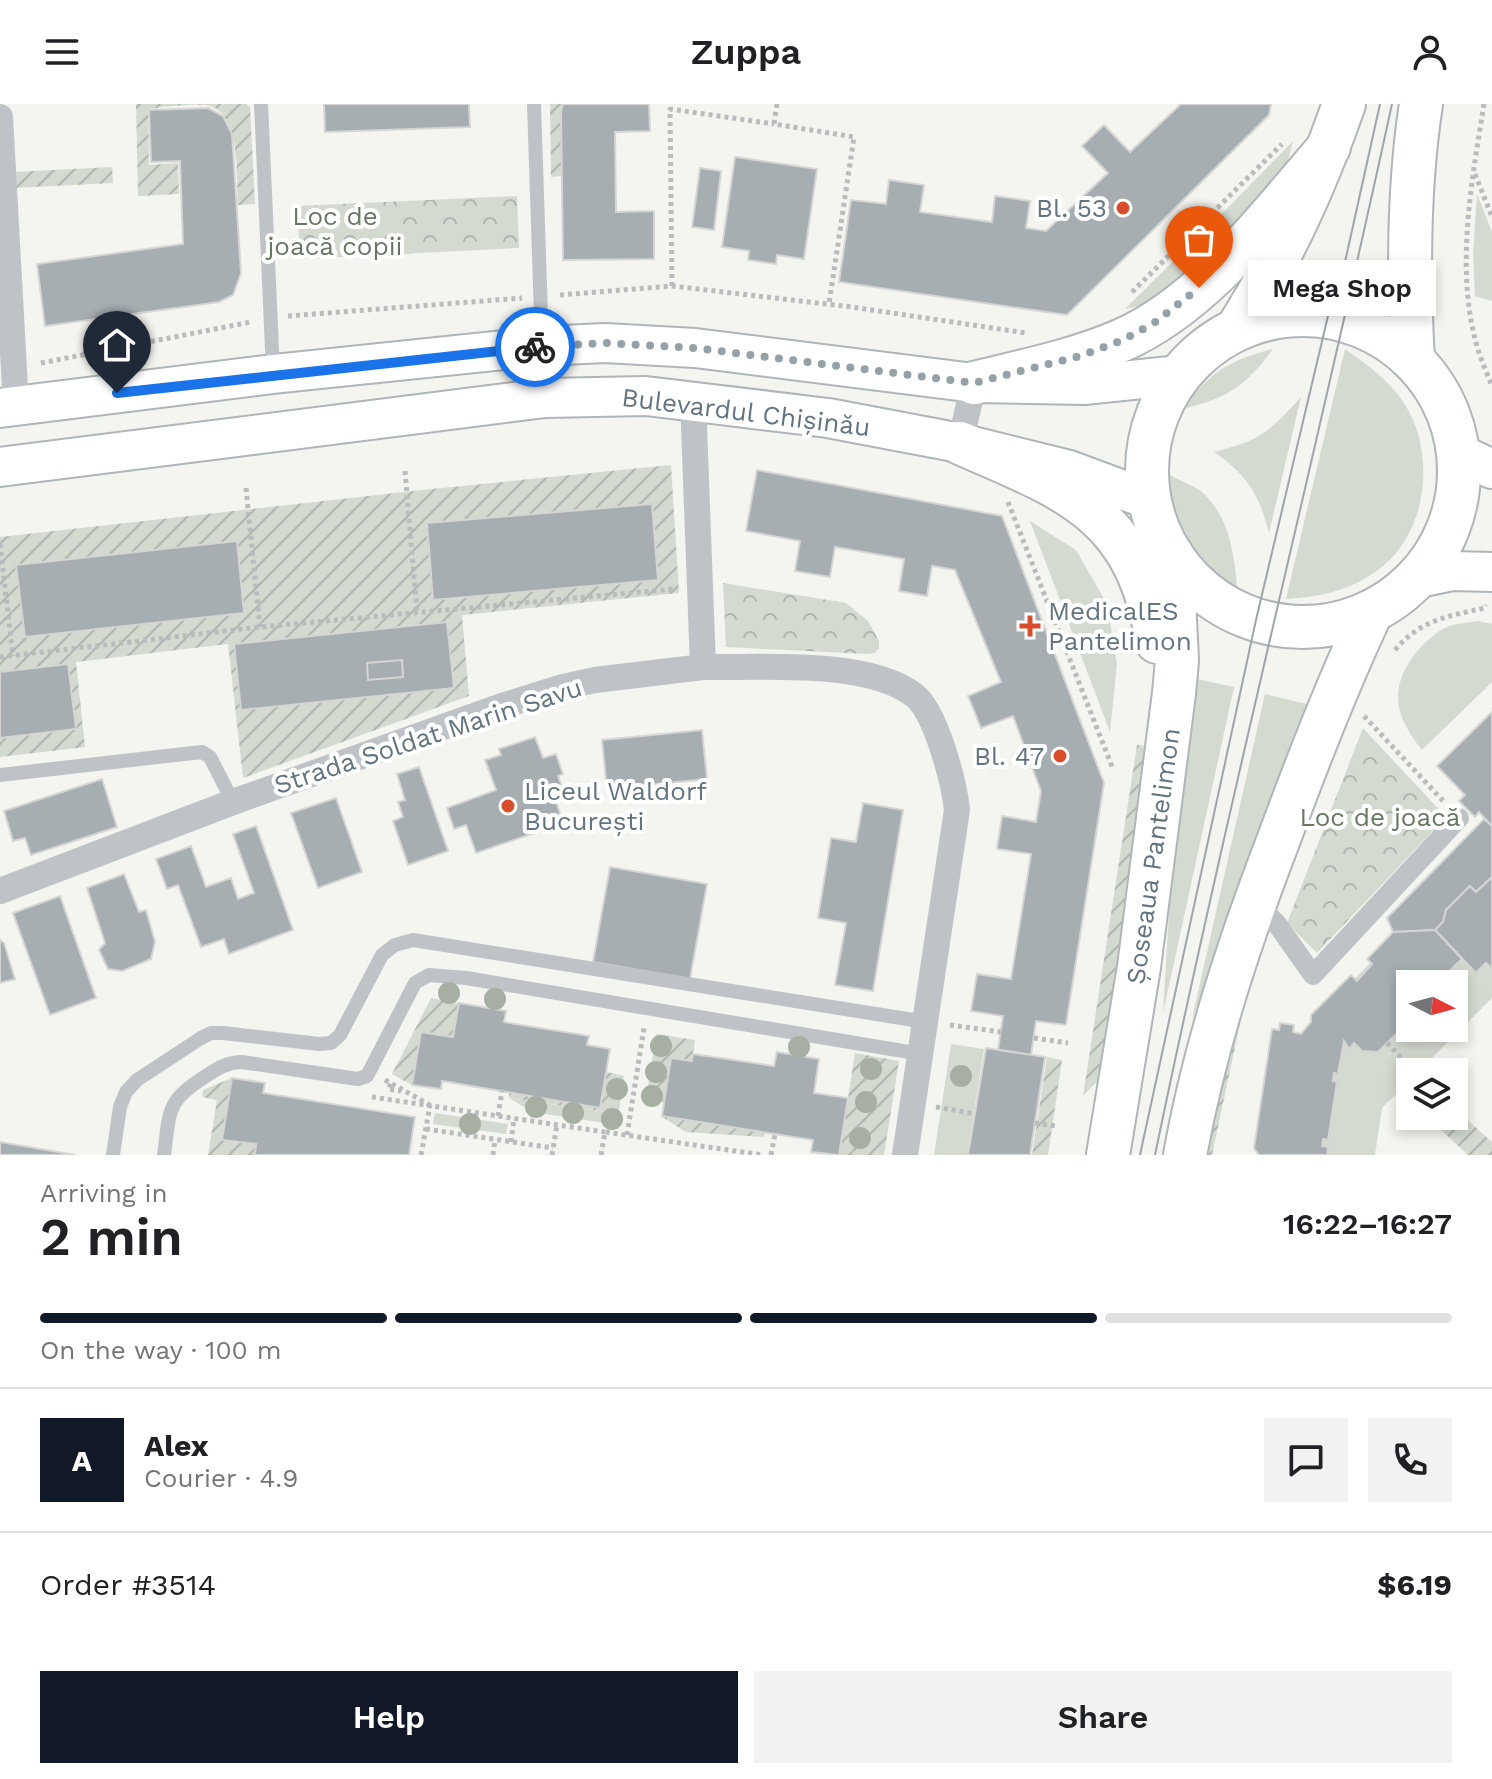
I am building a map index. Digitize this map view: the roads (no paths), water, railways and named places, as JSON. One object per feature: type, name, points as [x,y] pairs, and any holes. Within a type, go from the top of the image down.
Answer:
[{"type":"main road","points":[[974,383],[1080,356],[1123,340],[1154,323],[1234,256],[1310,141],[1344,104]]},
{"type":"main road","points":[[1413,360],[1409,222],[1421,104]]},
{"type":"main road","points":[[1237,329],[1275,267],[1301,214],[1310,141]]},
{"type":"main road","points":[[1328,316],[1363,327],[1390,341],[1413,360],[1435,390],[1475,461],[1438,548],[1414,579],[1372,611],[1330,625],[1298,627],[1256,620],[1230,609],[1207,594],[1188,576],[1172,555],[1150,500],[1148,455],[1154,423],[1180,375],[1205,349],[1237,329],[1275,317],[1328,316]]},
{"type":"main road","name":"Bulevardul Chișinău","points":[[10,394],[273,374],[542,346],[605,343],[695,348],[974,383],[1084,385],[1180,375]]},
{"type":"main road","name":"Bulevardul Chișinău","points":[[0,467],[545,398],[618,396],[693,400],[828,418],[960,443],[1090,477],[1150,500]]},
{"type":"main road","points":[[960,443],[1031,474],[1085,505],[1110,528],[1131,554],[1143,582],[1154,623],[1165,700],[1167,756]]},
{"type":"main road","name":"Șoseaua Pantelimon","points":[[1108,1155],[1139,967],[1167,756],[1177,661],[1172,555]]},
{"type":"main road","points":[[1414,579],[1453,571],[1490,585]]},
{"type":"main road","points":[[1185,1155],[1196,1093],[1216,1019],[1255,902],[1331,699],[1372,611]]},
{"type":"street","points":[[0,117],[10,394]]},
{"type":"street","points":[[960,443],[974,383]]},
{"type":"street","points":[[693,400],[703,667]]},
{"type":"street","name":"Strada Soldat Marin Savu","points":[[0,891],[233,802],[563,687],[627,675],[703,667],[863,673],[894,683],[917,697],[943,750],[957,810],[933,1022],[921,1054],[905,1155]]},
{"type":"street","points":[[1255,902],[1277,924],[1313,975],[1459,818]]},
{"type":"lane","points":[[261,104],[273,374]]},
{"type":"lane","points":[[534,104],[542,346]]},
{"type":"lane","points":[[0,775],[202,752],[210,757],[233,802]]},
{"type":"lane","points":[[113,1155],[120,1107],[126,1092],[137,1080],[211,1033],[331,1043],[340,1035],[382,955],[395,945],[413,940],[933,1022]]},
{"type":"lane","points":[[164,1155],[174,1102],[183,1091],[224,1065],[242,1062],[358,1079],[367,1076],[415,983],[421,977],[441,974],[921,1054]]},
{"type":"tram line","points":[[1140,1155],[1256,620],[1328,316],[1341,280],[1380,104]]},
{"type":"tram line","points":[[1155,1155],[1392,104]]},
{"type":"place","name":"Bl. 53","points":[[1123,208]]},
{"type":"place","name":"Mega Shop","points":[[1199,288]]},
{"type":"place","name":"MedicalES Pantelimon","points":[[1030,626]]},
{"type":"place","name":"Bl. 47","points":[[1060,756]]},
{"type":"place","name":"Liceul Waldorf București","points":[[508,806]]},
{"type":"park label","name":"Loc de joacă copii","points":[[335,231]]},
{"type":"park label","name":"Loc de joacă","points":[[1380,817]]}]
